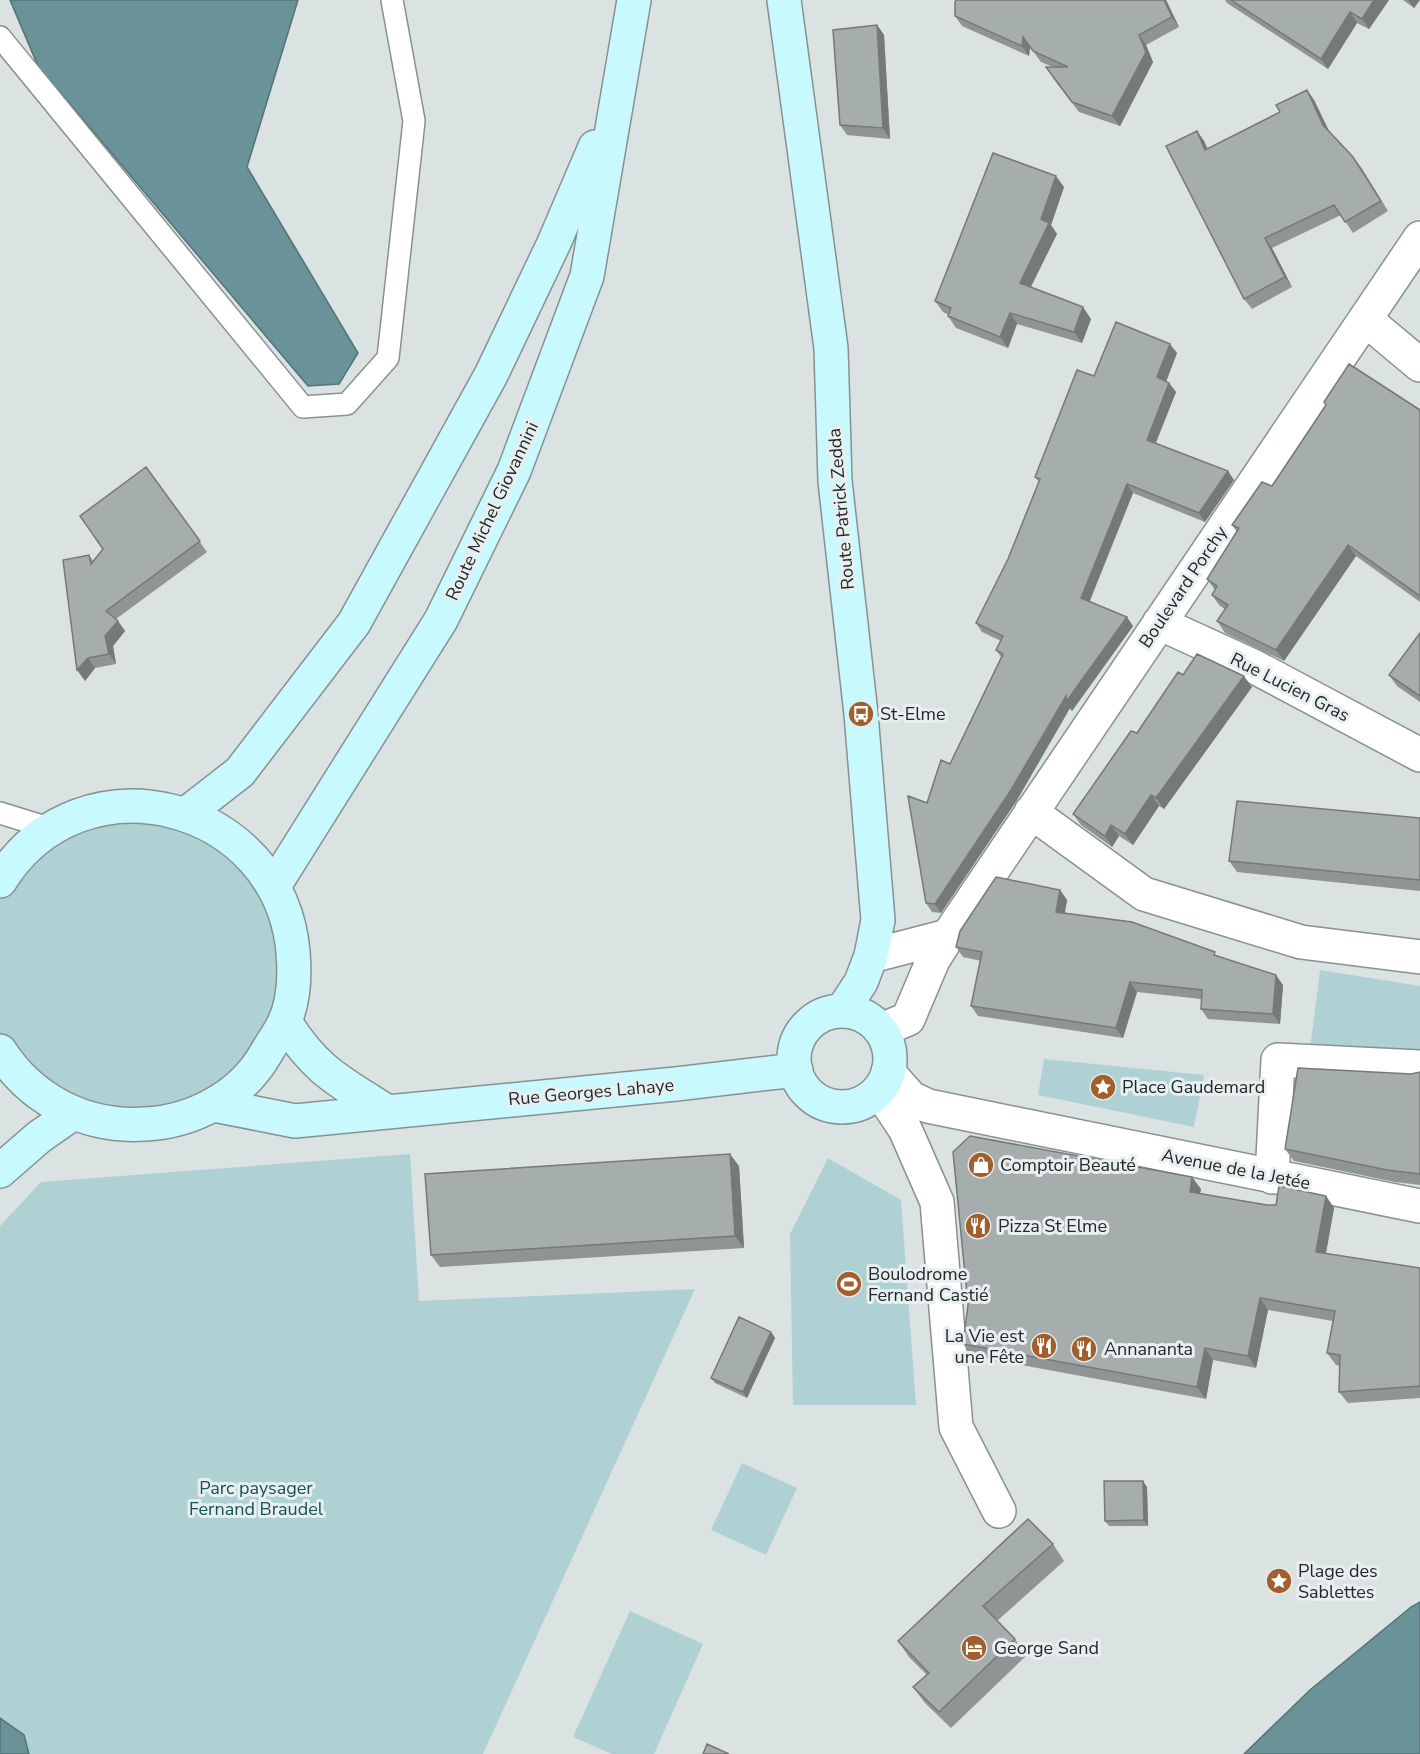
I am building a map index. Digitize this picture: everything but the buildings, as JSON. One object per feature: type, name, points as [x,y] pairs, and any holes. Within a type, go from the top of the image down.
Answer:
[{"type":"main road","name":"Route Michel Giovannini","points":[[274,886],[441,620],[514,471],[587,276],[615,98],[634,0]]},
{"type":"main road","name":"Route Patrick Zedda","points":[[784,0],[831,348],[835,481],[861,714],[878,920],[871,957],[861,982],[842,1011]]},
{"type":"main road","name":"Route Michel Giovannini","points":[[186,814],[240,772],[354,622],[491,375],[554,243],[615,98]]},
{"type":"main road","points":[[0,881],[24,850],[52,829],[83,814],[117,806],[152,806],[186,814],[237,842],[274,886],[291,929],[295,976],[285,1022],[256,1070],[214,1105],[169,1123],[120,1126],[72,1114],[39,1094],[10,1067],[0,1051]]},
{"type":"main road","points":[[842,1011],[857,1013],[870,1020],[881,1030],[888,1043],[890,1058],[884,1081],[869,1099],[856,1104],[829,1105],[807,1092],[796,1070],[798,1041],[805,1029],[816,1019],[842,1011]]},
{"type":"main road","points":[[285,1022],[302,1050],[326,1074],[386,1111]]},
{"type":"main road","name":"Rue Georges Lahaye","points":[[214,1105],[295,1121],[796,1070]]},
{"type":"main road","points":[[0,1171],[39,1137],[72,1114]]},
{"type":"street","name":"Boulevard Porchy","points":[[881,1030],[908,1019],[933,960],[948,936],[1420,238]]},
{"type":"street","points":[[1365,319],[1420,365]]},
{"type":"street","name":"Rue Lucien Gras","points":[[1159,623],[1253,666],[1420,754]]},
{"type":"street","points":[[1031,812],[1144,894],[1301,942],[1420,957]]},
{"type":"street","points":[[871,957],[948,936]]},
{"type":"street","points":[[1272,1177],[1278,1060],[1420,1067]]},
{"type":"street","points":[[884,1081],[937,1202],[956,1427],[999,1510]]},
{"type":"street","name":"Avenue de la Jetée","points":[[884,1081],[928,1106],[1420,1206]]},
{"type":"lane","points":[[0,37],[303,407],[347,404],[388,358],[414,121],[392,0]]},
{"type":"lane","points":[[0,813],[52,829]]},
{"type":"green space","points":[[152,806],[274,886],[285,1022],[214,1105],[120,1126],[0,1051],[0,881],[24,850]]},
{"type":"green space","points":[[1320,970],[1420,986],[1420,1057],[1310,1049]]},
{"type":"green space","points":[[1044,1059],[1204,1075],[1194,1127],[1038,1095]]},
{"type":"green space","name":"Parc paysager Fernand Braudel","points":[[410,1154],[419,1301],[695,1289],[483,1754],[0,1754],[0,1226],[41,1182]]},
{"type":"green space","name":"Boulodrome Fernand Castié","points":[[828,1158],[901,1200],[916,1405],[793,1405],[790,1234]]},
{"type":"green space","points":[[742,1463],[797,1488],[766,1555],[711,1530]]},
{"type":"green space","points":[[630,1611],[703,1644],[654,1754],[612,1754],[573,1737]]},
{"type":"shaded area","points":[[10,0],[298,0],[247,167],[358,353],[339,384],[308,386],[38,66]]},
{"type":"shaded area","points":[[1420,1602],[1420,1754],[1244,1754],[1310,1690]]},
{"type":"shaded area","points":[[0,1718],[24,1735],[29,1754],[0,1754]]},
{"type":"place","name":"St-Elme","points":[[861,714]]},
{"type":"place","name":"Place Gaudemard","points":[[1103,1087]]},
{"type":"place","name":"Comptoir Beauté","points":[[981,1165]]},
{"type":"place","name":"Pizza St Elme","points":[[978,1226]]},
{"type":"place","name":"Boulodrome Fernand Castié","points":[[849,1284]]},
{"type":"place","name":"La Vie est une Fête","points":[[1044,1346]]},
{"type":"place","name":"Annananta","points":[[1084,1349]]},
{"type":"place","name":"Plage des Sablettes","points":[[1279,1581]]},
{"type":"place","name":"George Sand","points":[[974,1648]]}]
